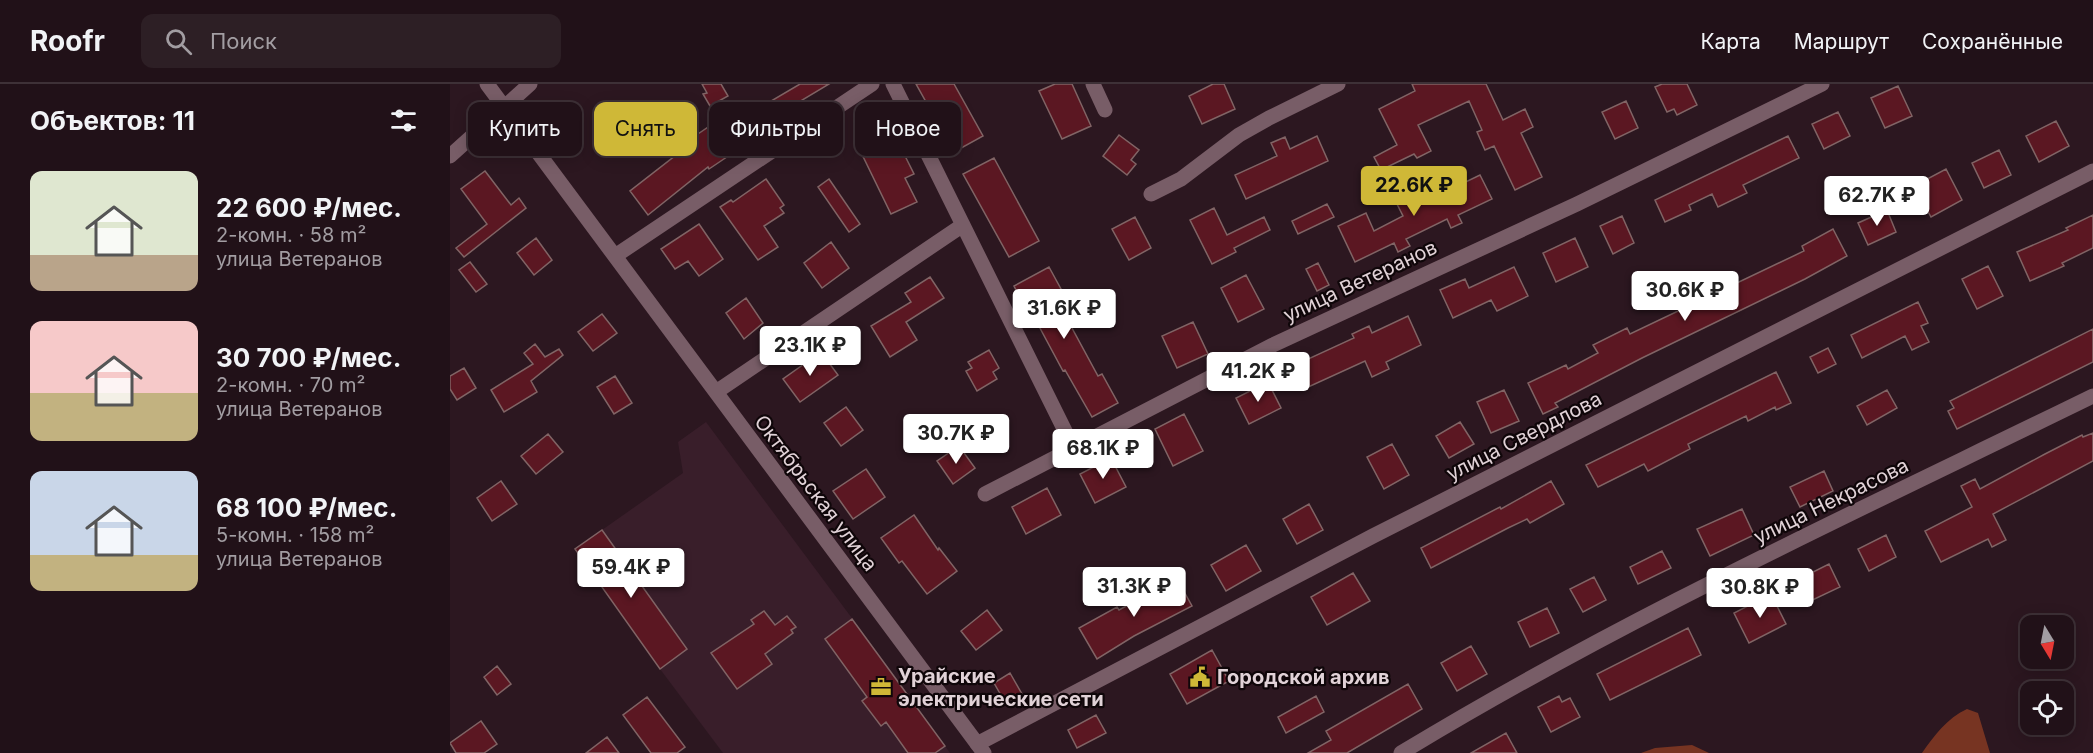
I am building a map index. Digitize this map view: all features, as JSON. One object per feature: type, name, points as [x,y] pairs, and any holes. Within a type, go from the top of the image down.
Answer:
[{"type":"street","name":"Октябрьская улица","points":[[487,84],[500,102]]},
{"type":"street","points":[[510,102],[530,84]]},
{"type":"street","points":[[615,256],[872,84]]},
{"type":"street","points":[[893,84],[1073,447]]},
{"type":"street","points":[[1094,84],[1105,110]]},
{"type":"street","points":[[1151,194],[1181,179],[1239,135],[1338,84]]},
{"type":"street","name":"улица Ветеранов","points":[[985,494],[1263,349],[1577,204],[1822,84]]},
{"type":"street","points":[[450,156],[468,141]]},
{"type":"street","name":"Октябрьская улица","points":[[541,156],[980,748]]},
{"type":"street","name":"улица Свердлова","points":[[980,748],[1373,536],[2093,171]]},
{"type":"street","points":[[716,392],[963,225]]},
{"type":"street","name":"улица Некрасова","points":[[1401,753],[1483,703],[1645,615],[2093,396]]},
{"type":"shaded area","points":[[706,422],[950,753],[723,753],[660,669],[575,549],[683,473],[678,442]]},
{"type":"shaded area","points":[[1967,709],[1978,713],[1990,753],[1922,753],[1947,722]]},
{"type":"shaded area","points":[[1692,745],[1709,753],[1641,753],[1655,748]]},
{"type":"building","points":[[702,84],[721,84],[728,96],[717,102],[709,102],[709,104],[703,94],[707,93]]},
{"type":"building","points":[[800,84],[829,84],[799,102],[769,102]]},
{"type":"building","points":[[916,84],[954,84],[983,136],[961,148],[961,102],[926,102]]},
{"type":"building","points":[[1055,84],[1072,84],[1091,126],[1062,139],[1039,91]]},
{"type":"building","points":[[1213,84],[1224,84],[1235,109],[1202,124],[1189,96]]},
{"type":"building","points":[[1412,84],[1486,84],[1503,120],[1525,109],[1533,127],[1521,133],[1542,177],[1515,190],[1494,146],[1485,150],[1477,132],[1482,130],[1469,101],[1418,125],[1431,151],[1417,158],[1414,154],[1381,170],[1374,157],[1397,145],[1379,109],[1415,91]]},
{"type":"building","points":[[1662,84],[1687,84],[1697,105],[1677,115],[1674,109],[1667,112],[1655,87]]},
{"type":"building","points":[[1898,86],[1912,116],[1885,128],[1871,98]]},
{"type":"building","points":[[1626,101],[1638,128],[1615,139],[1602,112]]},
{"type":"building","points":[[1838,112],[1850,136],[1824,149],[1812,124]]},
{"type":"building","points":[[2056,121],[2069,146],[2039,162],[2026,136]]},
{"type":"building","points":[[709,126],[709,156],[728,156],[709,169],[708,167],[648,215],[630,191],[675,156],[697,156],[697,135]]},
{"type":"building","points":[[1119,135],[1139,150],[1131,160],[1136,164],[1127,175],[1103,156]]},
{"type":"building","points":[[1317,136],[1328,161],[1246,199],[1235,175],[1277,156],[1271,143],[1285,137],[1290,149]]},
{"type":"building","points":[[1788,136],[1799,158],[1743,185],[1747,193],[1718,207],[1712,194],[1689,205],[1691,210],[1665,222],[1655,200]]},
{"type":"building","points":[[1999,150],[2011,175],[1984,188],[1972,163]]},
{"type":"building","points":[[863,156],[905,156],[914,174],[905,178],[917,202],[891,214]]},
{"type":"building","points":[[994,158],[1039,241],[1009,257],[963,174]]},
{"type":"building","points":[[1946,169],[1962,200],[1931,217],[1914,186]]},
{"type":"building","points":[[485,171],[511,205],[519,198],[526,208],[464,257],[456,248],[487,224],[461,189]]},
{"type":"building","points":[[1480,175],[1492,199],[1458,215],[1462,223],[1451,228],[1447,219],[1406,239],[1410,246],[1398,252],[1394,243],[1355,262],[1338,226],[1366,213],[1374,231],[1403,216],[1396,202],[1422,189],[1423,193],[1443,183],[1447,191]]},
{"type":"building","points":[[766,179],[784,205],[780,208],[784,213],[764,226],[778,247],[758,260],[720,207],[731,200],[733,202]]},
{"type":"building","points":[[829,179],[860,224],[849,232],[818,187]]},
{"type":"building","points":[[1327,204],[1334,217],[1298,234],[1292,221]]},
{"type":"building","points":[[1214,208],[1227,235],[1264,217],[1270,230],[1234,248],[1236,252],[1212,264],[1190,220]]},
{"type":"building","points":[[1887,210],[1896,232],[1868,245],[1858,223]]},
{"type":"building","points":[[2093,215],[2093,248],[2062,263],[2064,266],[2030,281],[2017,252],[2068,230],[2066,228]]},
{"type":"building","points":[[1622,216],[1634,243],[1613,254],[1600,226]]},
{"type":"building","points":[[1135,217],[1151,248],[1129,260],[1112,229]]},
{"type":"building","points":[[699,224],[723,259],[699,276],[688,261],[675,269],[661,249]]},
{"type":"building","points":[[1833,229],[1847,256],[1555,403],[1558,407],[1543,414],[1528,383],[1566,365],[1568,369],[1598,353],[1593,345],[1627,328],[1630,334],[1804,251],[1802,246]]},
{"type":"building","points":[[536,238],[552,260],[534,275],[517,253]]},
{"type":"building","points":[[1575,238],[1588,267],[1556,282],[1543,253]]},
{"type":"building","points":[[831,242],[849,268],[822,288],[804,263]]},
{"type":"building","points":[[470,262],[487,284],[476,292],[459,270]]},
{"type":"building","points":[[1318,263],[1329,285],[1317,291],[1306,269]]},
{"type":"building","points":[[1988,266],[2003,296],[1977,309],[1962,279]]},
{"type":"building","points":[[1049,267],[1067,300],[1059,304],[1098,376],[1102,374],[1118,403],[1092,417],[1065,370],[1063,371],[1034,317],[1031,319],[1014,286]]},
{"type":"building","points":[[1514,267],[1528,296],[1497,311],[1491,300],[1453,318],[1440,290],[1465,279],[1469,288]]},
{"type":"building","points":[[1246,275],[1264,309],[1238,322],[1221,288]]},
{"type":"building","points":[[930,277],[944,298],[906,322],[917,340],[890,357],[871,326],[911,302],[905,293]]},
{"type":"building","points":[[746,298],[763,323],[744,339],[726,313]]},
{"type":"building","points":[[1918,302],[1928,323],[1921,326],[1929,342],[1912,350],[1905,336],[1862,358],[1851,335]]},
{"type":"building","points":[[602,314],[617,333],[593,351],[578,332]]},
{"type":"building","points":[[1408,316],[1421,345],[1386,362],[1389,369],[1372,377],[1365,361],[1306,388],[1295,365],[1354,338],[1352,334],[1369,326],[1372,333]]},
{"type":"building","points":[[1193,322],[1208,354],[1177,368],[1162,336]]},
{"type":"building","points":[[2093,329],[2093,362],[1957,429],[1948,411],[1954,408],[1950,401]]},
{"type":"building","points":[[535,344],[545,357],[559,349],[563,355],[531,381],[537,392],[504,412],[491,390],[533,364],[524,353]]},
{"type":"building","points":[[1828,348],[1836,364],[1818,373],[1810,357]]},
{"type":"building","points":[[989,350],[999,368],[993,372],[997,379],[977,391],[966,371],[972,368],[968,362]]},
{"type":"building","points":[[821,352],[838,375],[800,402],[783,379]]},
{"type":"building","points":[[464,368],[476,388],[457,400],[450,389],[450,376]]},
{"type":"building","points":[[1776,372],[1791,403],[1776,410],[1775,407],[1748,421],[1746,416],[1688,444],[1690,449],[1648,471],[1644,464],[1598,487],[1586,465]]},
{"type":"building","points":[[615,376],[632,403],[614,414],[597,387]]},
{"type":"building","points":[[1268,382],[1281,408],[1249,424],[1236,398]]},
{"type":"building","points":[[1504,390],[1519,421],[1491,433],[1477,402]]},
{"type":"building","points":[[1887,390],[1897,408],[1867,425],[1857,406]]},
{"type":"building","points":[[846,407],[863,430],[841,446],[824,423]]},
{"type":"building","points":[[1184,414],[1203,451],[1173,466],[1155,429]]},
{"type":"building","points":[[1460,422],[1474,444],[1449,458],[1436,436]]},
{"type":"building","points":[[2093,433],[2093,461],[1993,514],[2006,540],[1992,547],[1988,539],[1941,562],[1925,531],[1972,507],[1961,486],[1975,479],[1980,489],[2082,435],[2083,437]]},
{"type":"building","points":[[548,434],[563,452],[536,474],[521,456]]},
{"type":"building","points":[[1392,444],[1409,475],[1384,489],[1367,457]]},
{"type":"building","points":[[959,446],[975,468],[953,484],[937,461]]},
{"type":"building","points":[[1111,458],[1126,487],[1095,503],[1080,474]]},
{"type":"building","points":[[866,469],[885,497],[853,519],[833,491]]},
{"type":"building","points":[[1824,471],[1833,491],[1800,507],[1790,487]]},
{"type":"building","points":[[501,481],[517,504],[492,521],[477,498]]},
{"type":"building","points":[[1551,481],[1564,504],[1530,523],[1527,519],[1508,528],[1431,568],[1421,548],[1500,507],[1501,509]]},
{"type":"building","points":[[1047,488],[1061,515],[1026,534],[1012,507]]},
{"type":"building","points":[[1309,504],[1323,530],[1297,544],[1283,519]]},
{"type":"building","points":[[1742,509],[1754,535],[1710,556],[1697,529]]},
{"type":"building","points":[[914,515],[938,550],[939,548],[957,571],[927,594],[902,561],[899,563],[881,538]]},
{"type":"building","points":[[602,530],[687,649],[660,669],[575,549]]},
{"type":"building","points":[[1886,535],[1896,557],[1869,571],[1858,549]]},
{"type":"building","points":[[1246,545],[1261,571],[1226,591],[1211,565]]},
{"type":"building","points":[[1662,551],[1671,568],[1638,584],[1630,567]]},
{"type":"building","points":[[1829,564],[1840,587],[1804,604],[1793,582]]},
{"type":"building","points":[[1353,573],[1370,601],[1327,625],[1311,597]]},
{"type":"building","points":[[1594,577],[1606,600],[1583,612],[1570,589]]},
{"type":"building","points":[[1177,579],[1192,606],[1134,636],[1097,659],[1079,628]]},
{"type":"building","points":[[1771,594],[1786,624],[1749,643],[1734,613]]},
{"type":"building","points":[[1547,608],[1559,633],[1530,647],[1518,622]]},
{"type":"building","points":[[987,610],[1002,630],[976,650],[961,631]]},
{"type":"building","points":[[764,611],[775,625],[787,616],[796,627],[791,630],[793,633],[765,654],[772,664],[737,689],[711,653],[754,624],[751,620]]},
{"type":"building","name":"Урайские электрические сети","points":[[852,619],[945,746],[935,753],[908,753],[886,722],[881,726],[862,701],[867,697],[825,639]]},
{"type":"building","points":[[1688,628],[1701,655],[1610,700],[1597,674]]},
{"type":"building","points":[[1471,646],[1487,674],[1457,691],[1441,663]]},
{"type":"building","name":"Городской архив","points":[[1212,650],[1229,681],[1187,704],[1170,674]]},
{"type":"building","points":[[497,666],[511,684],[497,695],[484,677]]},
{"type":"building","points":[[1010,673],[1022,694],[1006,704],[994,683]]},
{"type":"building","points":[[1408,684],[1422,709],[1347,753],[1308,753],[1331,740],[1326,731]]},
{"type":"building","points":[[1316,696],[1324,712],[1286,733],[1278,717]]},
{"type":"building","points":[[1559,696],[1562,702],[1570,698],[1580,717],[1551,732],[1538,707]]},
{"type":"building","points":[[647,697],[685,747],[677,753],[651,753],[623,715]]},
{"type":"building","points":[[1096,715],[1106,733],[1077,748],[1068,730]]},
{"type":"building","points":[[481,721],[497,744],[484,753],[456,753],[450,743]]},
{"type":"building","points":[[1506,733],[1517,753],[1471,753]]},
{"type":"building","points":[[607,737],[619,753],[586,753]]},
{"type":"place","name":"Городской архив","points":[[1200,677]]},
{"type":"place","name":"Урайские электрические сети","points":[[881,687]]}]
